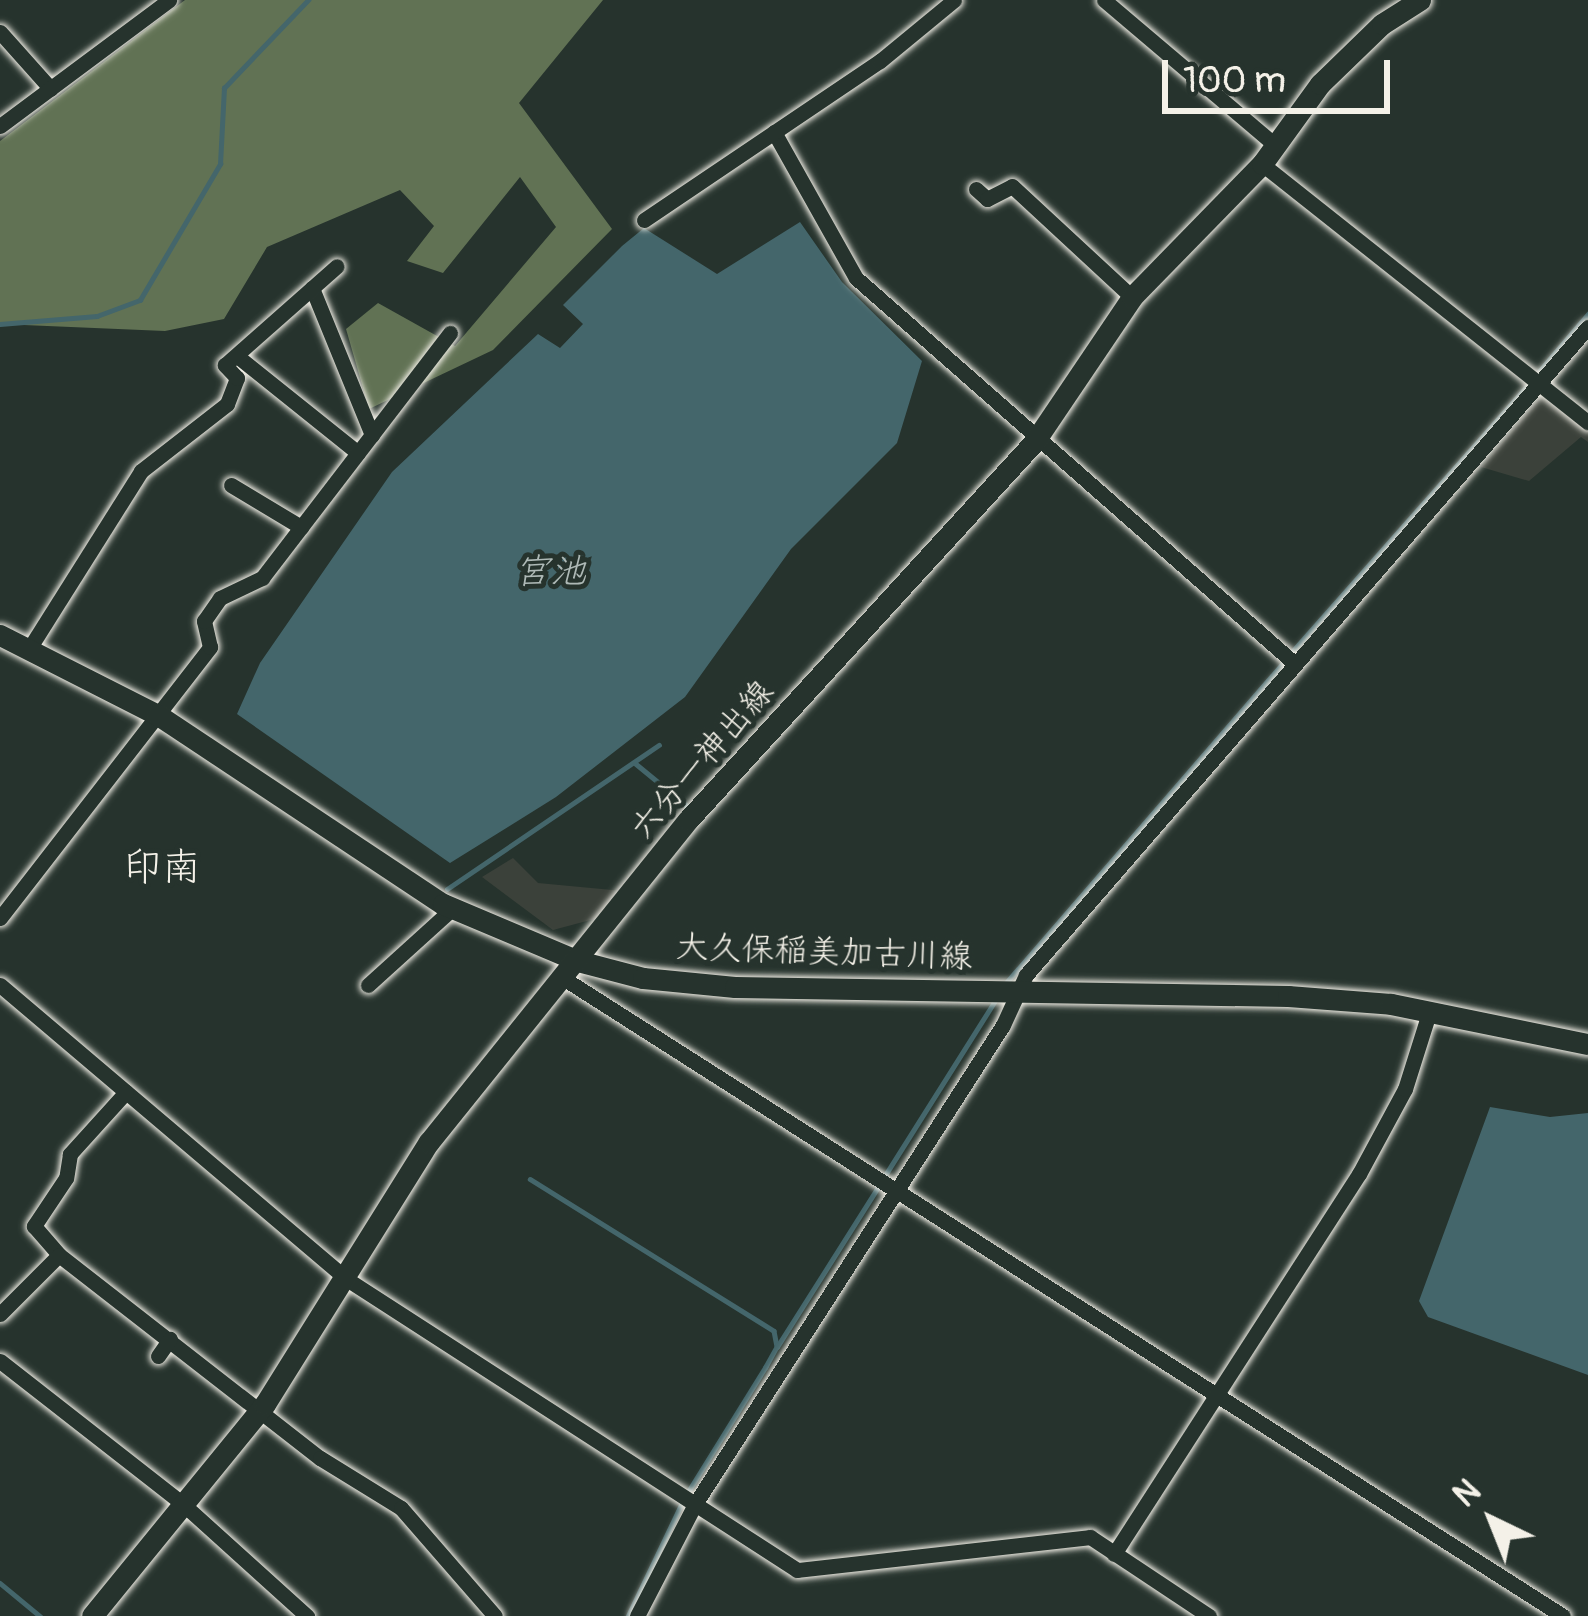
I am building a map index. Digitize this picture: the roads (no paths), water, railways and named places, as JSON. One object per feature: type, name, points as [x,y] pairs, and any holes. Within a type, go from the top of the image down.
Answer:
[{"type":"main road","name":"六分一神出線","points":[[92,1616],[261,1409],[429,1142],[688,820],[1035,441],[1132,297],[1269,155],[1320,84],[1405,3]]},
{"type":"main road","name":"大久保稲美加古川線","points":[[0,635],[158,715],[453,908],[571,970],[735,986],[1288,996],[1429,1012],[1588,1044]]},
{"type":"street","points":[[0,126],[169,0]]},
{"type":"street","points":[[644,220],[954,0]]},
{"type":"street","points":[[1104,0],[1269,155],[1588,422]]},
{"type":"street","points":[[0,32],[51,88]]},
{"type":"street","points":[[774,132],[856,278],[1035,441],[1293,662]]},
{"type":"street","points":[[976,189],[987,199],[1012,186],[1132,297]]},
{"type":"street","points":[[29,649],[141,471],[226,404],[237,378],[225,365],[337,266]]},
{"type":"street","points":[[312,288],[372,435]]},
{"type":"street","points":[[638,1616],[695,1504],[898,1189],[1017,991],[1293,662],[1588,327]]},
{"type":"street","points":[[0,918],[210,647],[204,621],[220,598],[262,578],[450,333]]},
{"type":"street","points":[[236,356],[358,453]]},
{"type":"street","points":[[231,485],[302,527]]},
{"type":"street","points":[[368,985],[453,908]]},
{"type":"street","points":[[571,970],[898,1189],[1221,1392],[1563,1616]]},
{"type":"street","points":[[0,985],[345,1278],[797,1570],[1090,1537],[1209,1616]]},
{"type":"street","points":[[1114,1554],[1360,1174],[1405,1089],[1429,1012]]},
{"type":"street","points":[[126,1092],[70,1154],[66,1178],[42,1204],[34,1226],[59,1255],[320,1458],[401,1508],[495,1616]]},
{"type":"street","points":[[0,1314],[59,1255]]},
{"type":"street","points":[[158,1356],[170,1340]]},
{"type":"street","points":[[0,1361],[184,1505],[307,1616]]},
{"type":"water","name":"宮池","points":[[800,222],[842,282],[922,361],[897,443],[791,549],[685,697],[556,797],[450,863],[237,714],[260,663],[392,472],[538,334],[560,348],[583,324],[563,305],[622,246],[644,228],[717,274]]},
{"type":"water","points":[[1490,1107],[1550,1117],[1588,1113],[1588,1375],[1428,1317],[1419,1301]]},
{"type":"waterway","points":[[0,324],[97,316],[140,300],[220,164],[224,88],[308,0]]},
{"type":"waterway","points":[[1537,374],[1588,314]]},
{"type":"waterway","points":[[1291,653],[1530,383]]},
{"type":"waterway","points":[[1005,984],[1284,662]]},
{"type":"waterway","points":[[447,889],[659,745]]},
{"type":"waterway","points":[[635,763],[691,809]]},
{"type":"waterway","points":[[884,1177],[996,999]]},
{"type":"waterway","points":[[530,1179],[774,1331],[777,1347],[688,1493]]},
{"type":"waterway","points":[[777,1347],[878,1187]]},
{"type":"waterway","points":[[628,1616],[682,1503]]},
{"type":"waterway","points":[[0,1583],[40,1616]]},
{"type":"district","name":"印南","points":[[162,868]]}]
